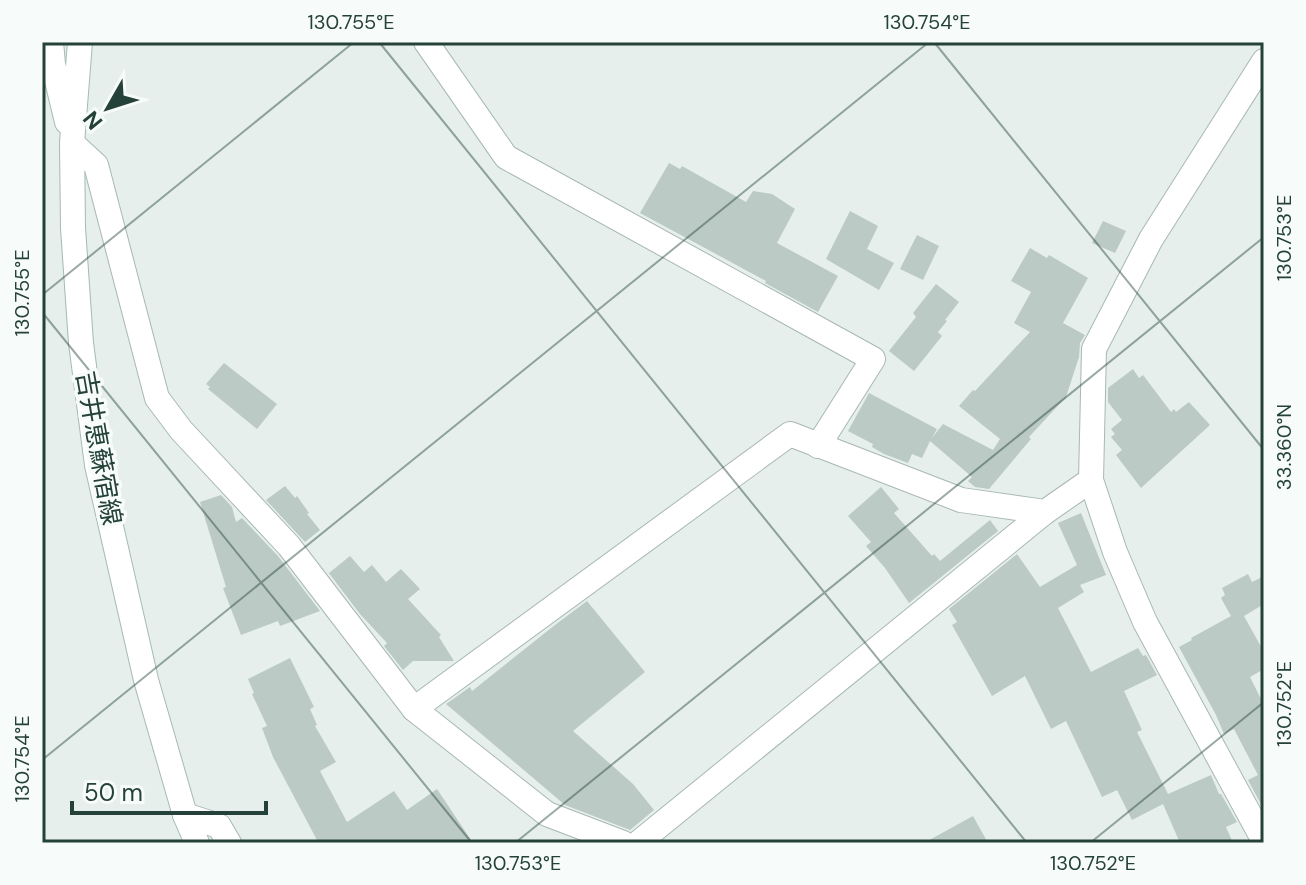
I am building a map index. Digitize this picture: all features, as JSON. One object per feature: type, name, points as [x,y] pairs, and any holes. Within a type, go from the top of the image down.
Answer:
[{"type":"street","points":[[51,42],[53,64],[72,143],[96,165],[157,398],[181,430],[289,546],[414,709],[547,814],[623,843]]},
{"type":"street","name":"吉井恵蘇宿線","points":[[80,42],[72,143],[73,228],[81,343],[97,465],[146,680],[185,815],[197,843]]},
{"type":"street","points":[[426,42],[506,157],[873,359],[818,446]]},
{"type":"street","points":[[1264,61],[1151,239],[1094,349],[1091,480],[1115,552],[1145,622],[1264,841]]},
{"type":"street","points":[[414,709],[790,434],[961,500],[1045,512]]},
{"type":"street","points":[[638,843],[1045,512],[1091,480]]},
{"type":"street","points":[[185,815],[219,826],[229,843]]},
{"type":"building","points":[[669,163],[680,169],[682,166],[746,202],[753,191],[772,194],[795,209],[777,243],[838,276],[818,312],[640,213]]},
{"type":"building","points":[[850,211],[878,226],[867,249],[894,263],[879,290],[826,259]]},
{"type":"building","points":[[1103,221],[1126,231],[1115,253],[1092,243]]},
{"type":"building","points":[[917,235],[939,246],[923,280],[900,269]]},
{"type":"building","points":[[1030,248],[1047,258],[1049,255],[1088,278],[1063,323],[1085,335],[1080,343],[1079,357],[1066,397],[1029,437],[1031,439],[989,489],[975,487],[968,481],[972,477],[930,441],[922,458],[912,454],[908,463],[884,454],[872,447],[873,444],[848,431],[869,393],[937,429],[932,438],[943,424],[993,450],[1000,439],[959,406],[1030,332],[1014,323],[1031,292],[1011,281]]},
{"type":"building","points":[[936,284],[959,302],[938,332],[942,336],[914,371],[889,351],[916,317],[913,313]]},
{"type":"building","points":[[224,363],[277,404],[257,429],[208,389],[210,387],[206,384]]},
{"type":"building","points":[[1133,369],[1139,378],[1143,375],[1171,412],[1174,409],[1176,412],[1189,402],[1210,425],[1141,488],[1116,455],[1122,450],[1111,437],[1115,434],[1111,429],[1122,420],[1108,402],[1108,388]]},
{"type":"building","points":[[285,486],[295,498],[297,496],[320,530],[305,542],[266,500]]},
{"type":"building","points":[[881,487],[899,509],[894,513],[940,561],[990,520],[998,531],[909,603],[866,546],[871,542],[848,516]]},
{"type":"building","points":[[221,495],[232,507],[236,522],[242,518],[278,556],[320,611],[280,626],[278,621],[241,635],[223,588],[226,587],[200,502]]},
{"type":"building","points":[[1081,513],[1106,575],[1080,585],[1084,592],[1058,608],[1091,672],[1138,648],[1143,656],[1146,655],[1157,675],[1124,691],[1142,730],[1137,732],[1168,794],[1211,775],[1237,822],[1226,827],[1233,843],[1180,843],[1163,804],[1132,820],[1117,790],[1102,797],[1066,721],[1051,729],[1025,676],[992,696],[952,625],[957,622],[949,609],[1017,554],[1040,587],[1077,565],[1058,523]]},
{"type":"building","points":[[350,556],[364,572],[372,565],[386,582],[401,569],[420,589],[408,599],[441,635],[439,637],[454,661],[413,661],[403,670],[384,646],[387,643],[360,614],[322,564],[329,573]]},
{"type":"building","points":[[1248,574],[1252,582],[1264,576],[1264,604],[1244,616],[1264,652],[1264,669],[1250,677],[1264,705],[1264,810],[1248,780],[1258,775],[1234,729],[1224,734],[1179,647],[1231,616],[1221,598],[1225,595],[1222,588]]},
{"type":"building","points":[[587,601],[645,672],[573,731],[633,784],[654,810],[630,830],[565,805],[446,704],[470,687],[472,691]]},
{"type":"building","points":[[290,658],[314,707],[310,709],[315,726],[336,762],[320,771],[347,822],[394,791],[407,810],[437,789],[473,843],[316,843],[273,757],[262,728],[267,726],[248,679]]},
{"type":"building","points":[[973,816],[988,843],[924,843]]}]
